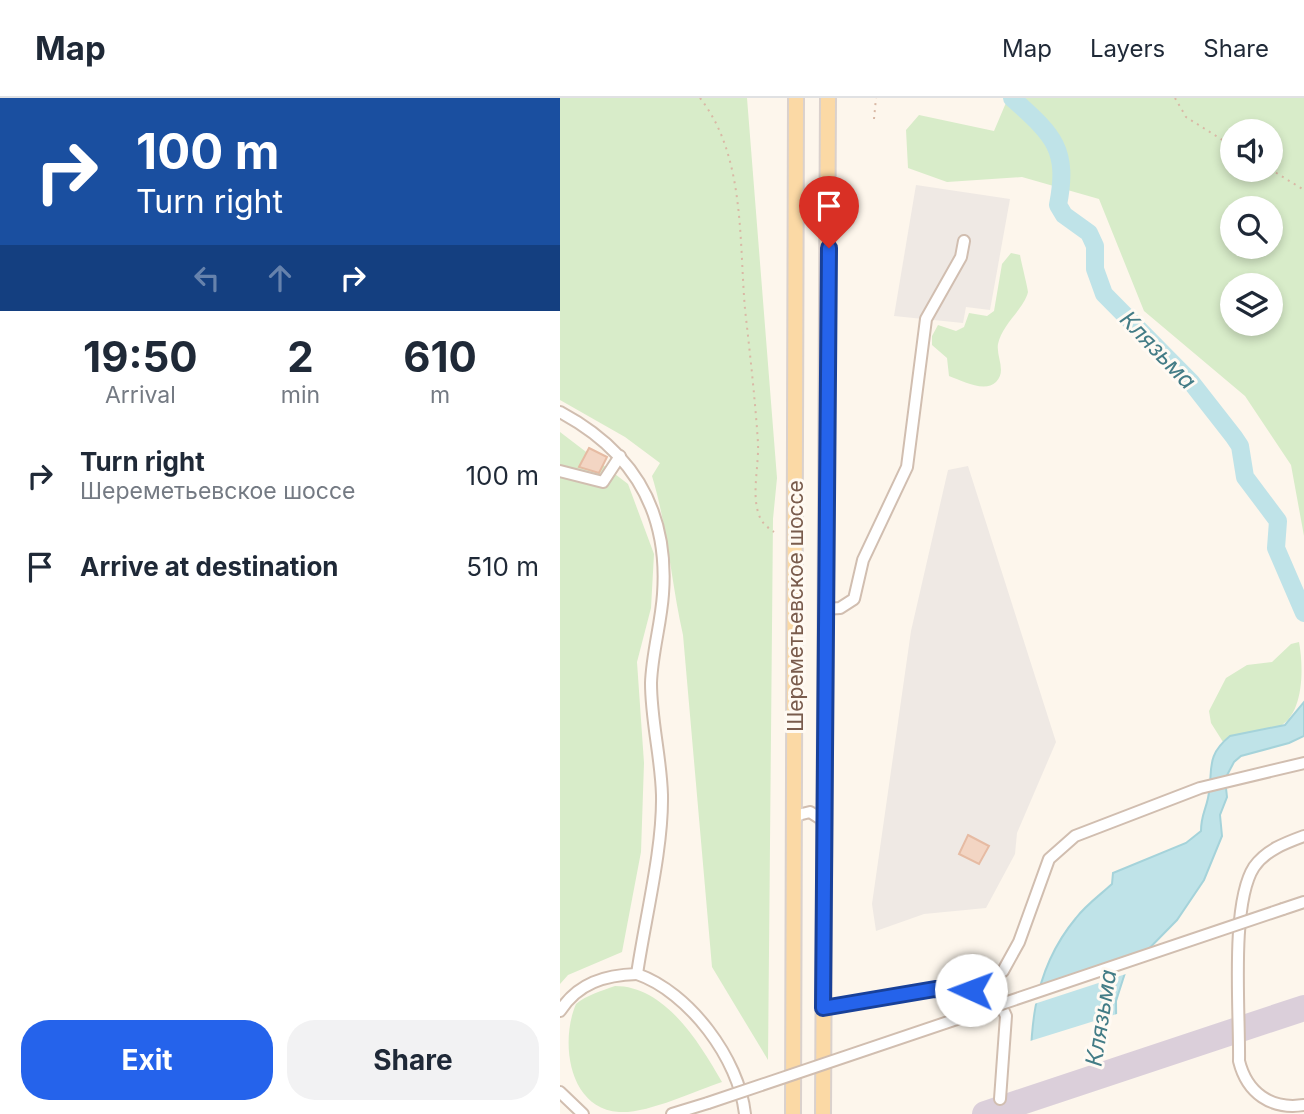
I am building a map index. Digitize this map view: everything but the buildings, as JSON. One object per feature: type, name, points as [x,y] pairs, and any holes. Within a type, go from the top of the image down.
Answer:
[{"type":"main road","name":"Шереметьевское шоссе","points":[[793,1114],[796,98]]},
{"type":"main road","name":"Шереметьевское шоссе","points":[[823,1114],[828,98]]},
{"type":"street","points":[[825,609],[840,608],[854,599],[863,559],[906,467],[926,319],[961,257],[964,241]]},
{"type":"street","points":[[560,412],[581,424],[620,456],[651,504],[663,554],[663,596],[652,684],[661,808],[637,974]]},
{"type":"street","points":[[560,471],[603,482],[620,456]]},
{"type":"street","points":[[971,990],[1003,971],[1019,942],[1049,859],[1075,835],[1200,788],[1304,763]]},
{"type":"street","points":[[793,828],[798,815],[810,811],[821,819],[823,825]]},
{"type":"street","points":[[1304,836],[1275,848],[1260,859],[1243,892],[1240,1033],[1243,1077],[1257,1094],[1283,1106],[1304,1105]]},
{"type":"street","points":[[672,1114],[1304,902]]},
{"type":"street","points":[[560,1011],[586,984],[609,976],[637,974],[663,986],[711,1036],[737,1083],[745,1114]]},
{"type":"street","points":[[823,1008],[935,989],[971,990],[998,999],[1006,1016],[1000,1099]]},
{"type":"street","points":[[560,1092],[583,1114]]},
{"type":"path","points":[[699,98],[717,121],[728,154],[738,216],[755,385],[759,456],[757,509],[762,523],[774,532]]},
{"type":"path","points":[[874,119],[876,98]]},
{"type":"path","points":[[1175,98],[1186,117],[1220,138]]},
{"type":"path","points":[[1283,177],[1304,190]]},
{"type":"shaded area","points":[[916,185],[1010,199],[990,310],[966,307],[963,323],[894,316]]},
{"type":"shaded area","points":[[968,466],[1056,742],[1017,833],[1015,854],[986,908],[924,914],[876,931],[872,904],[911,631],[948,470]]},
{"type":"green space","points":[[560,98],[747,98],[777,478],[773,519],[768,1060],[712,967],[683,635],[662,516],[652,476],[660,463],[625,437],[560,400]]},
{"type":"green space","points":[[1008,98],[1304,98],[1304,536],[1291,465],[1245,396],[1144,311],[1099,199],[1022,177],[947,182],[908,168],[906,130],[919,115],[994,131]]},
{"type":"green space","points":[[1011,253],[1020,255],[1028,292],[1000,337],[999,378],[991,385],[980,386],[949,376],[947,358],[932,345],[932,336],[938,325],[956,331],[964,327],[969,313],[987,316],[994,311],[1002,264]]},
{"type":"green space","points":[[560,432],[628,484],[654,554],[651,608],[637,662],[644,763],[641,852],[622,952],[568,975],[560,984]]},
{"type":"green space","points":[[1299,642],[1300,691],[1292,714],[1285,723],[1276,728],[1242,734],[1223,742],[1211,723],[1209,711],[1226,678],[1247,665],[1272,662],[1291,644]]},
{"type":"green space","points":[[615,986],[633,988],[650,995],[665,1006],[703,1050],[722,1082],[657,1106],[630,1112],[602,1108],[589,1099],[572,1070],[569,1053],[571,1019],[576,1004]]},
{"type":"water","points":[[1304,702],[1304,736],[1289,743],[1241,756],[1234,762],[1225,779],[1227,797],[1220,815],[1222,836],[1204,880],[1177,920],[1125,973],[1116,1001],[1117,1114],[1031,1114],[1035,1011],[1048,963],[1060,940],[1080,913],[1112,884],[1113,873],[1186,843],[1201,831],[1213,758],[1230,736],[1285,725]]},
{"type":"pier","points":[[1148,951],[1129,973],[1031,1005],[1034,992]]},
{"type":"pier","points":[[1120,1013],[1120,1114],[1028,1114],[1027,1042]]},
{"type":"waterway","name":"Клязьма","points":[[1012,98],[1038,122],[1054,144],[1061,169],[1058,205],[1064,215],[1089,233],[1095,246],[1095,269],[1104,294],[1191,382],[1240,446],[1245,477],[1278,521],[1276,548],[1304,613]]},
{"type":"taxiway","points":[[985,1114],[1304,1008]]},
{"type":"route","points":[[829,248],[823,1008],[935,989],[971,990]]}]
